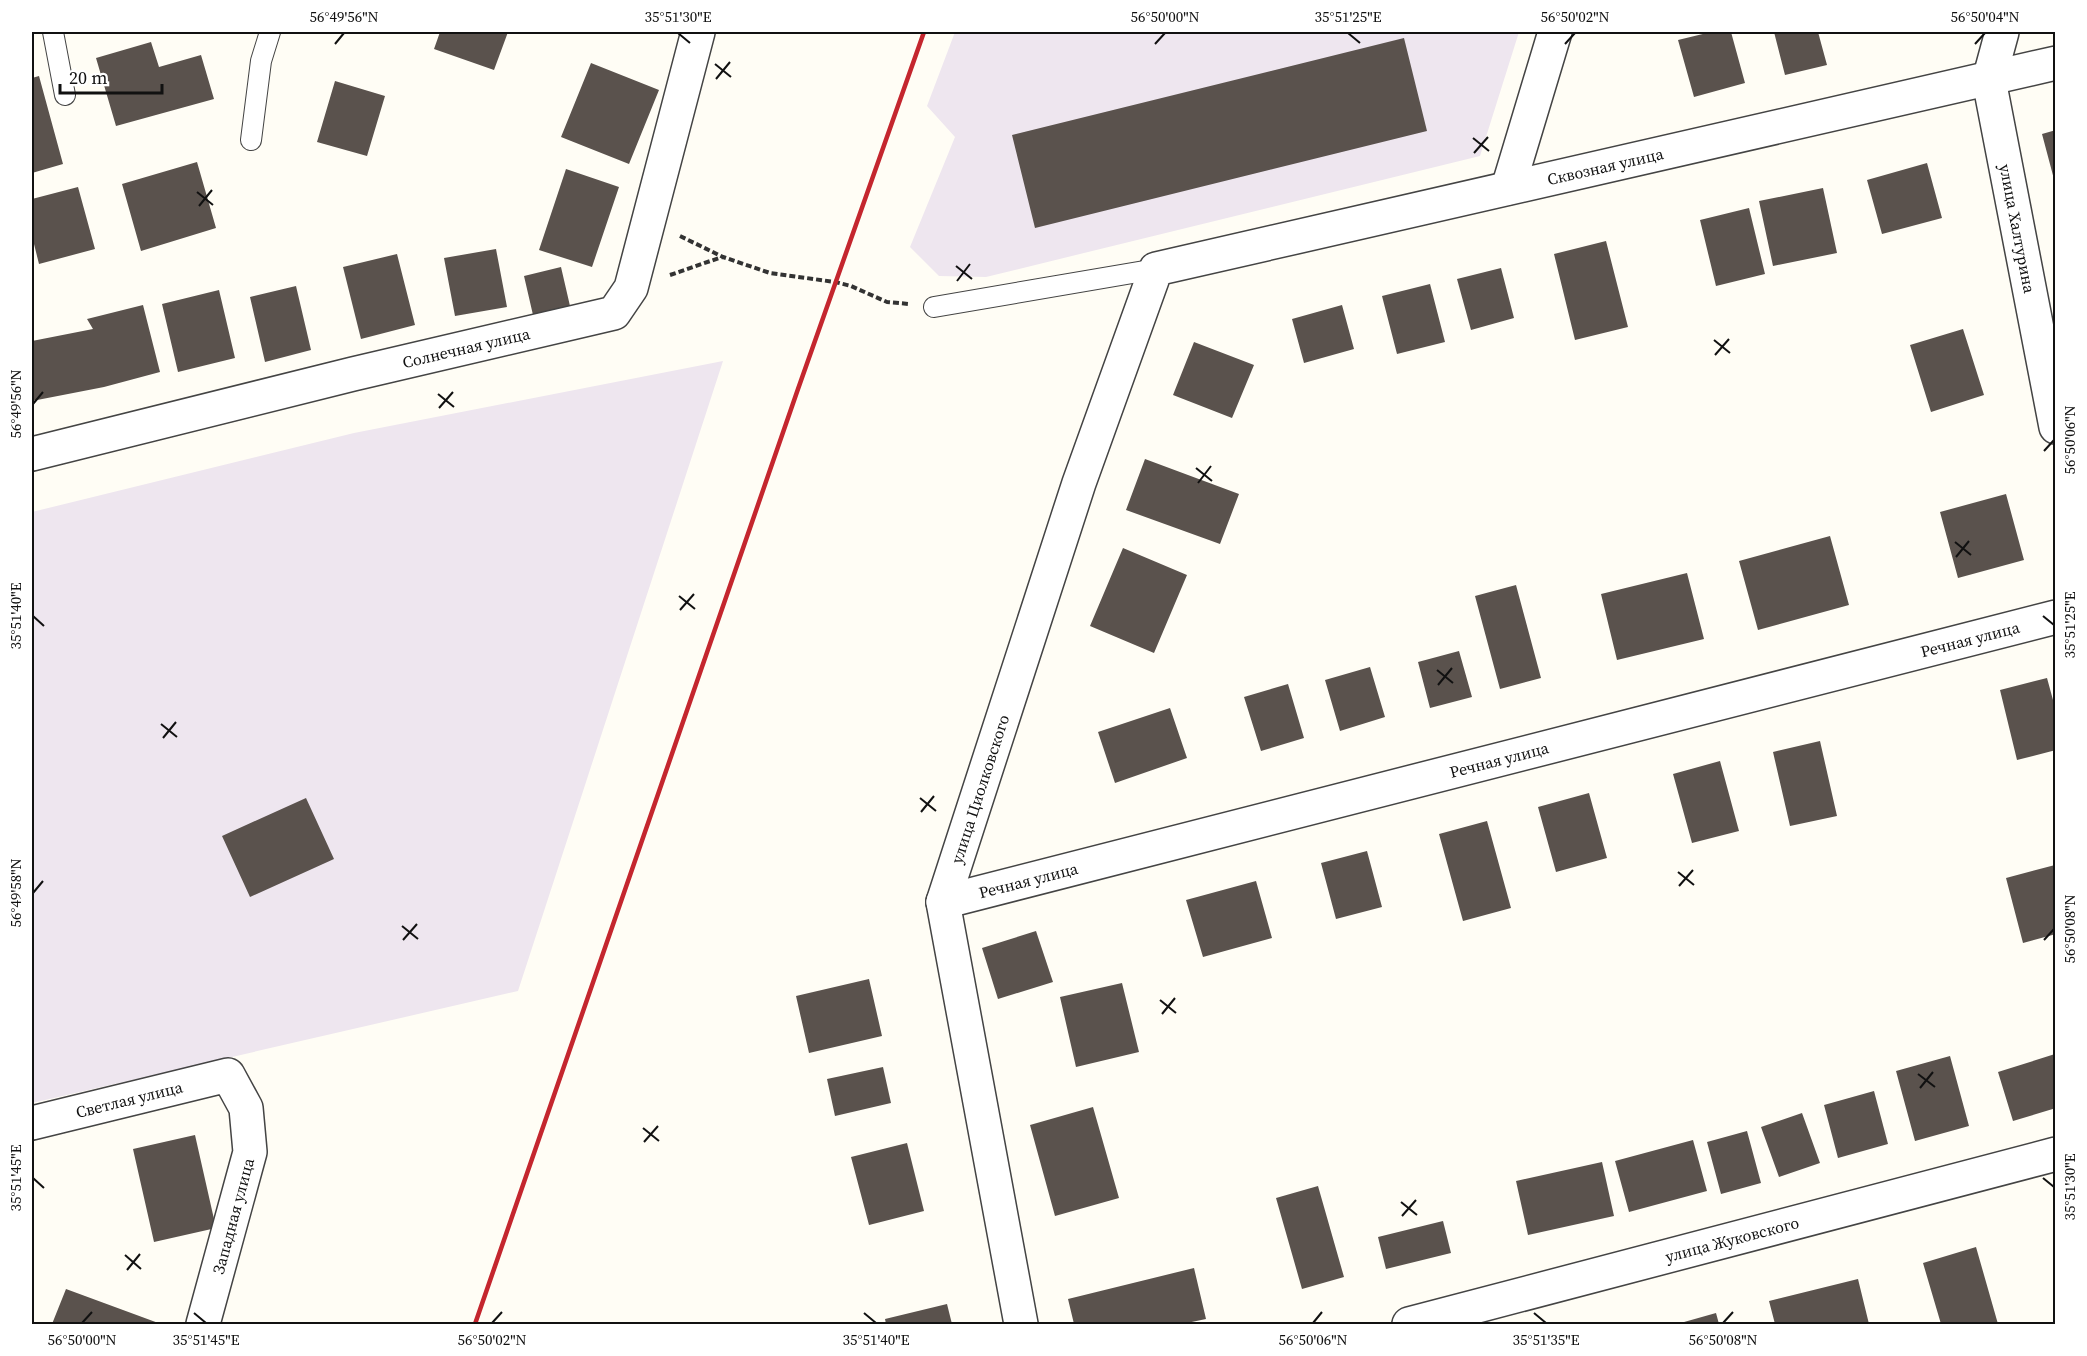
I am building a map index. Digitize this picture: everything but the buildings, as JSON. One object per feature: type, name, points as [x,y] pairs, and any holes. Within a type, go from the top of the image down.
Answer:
[{"type":"street","points":[[1508,188],[1555,32]]},
{"type":"street","name":"улица Халтурина","points":[[2002,32],[1989,80],[2055,427]]},
{"type":"street","name":"Солнечная улица","points":[[32,454],[353,374],[614,314],[631,288],[692,34]]},
{"type":"street","name":"Сквозная улица","points":[[1156,269],[1989,80],[2055,63]]},
{"type":"street","name":"улица Циолковского","points":[[1021,1324],[943,902],[1079,483],[1156,269]]},
{"type":"street","name":"Речная улица","points":[[943,902],[2055,617]]},
{"type":"street","name":"Светлая улица","points":[[32,1123],[228,1076]]},
{"type":"street","name":"Западная улица","points":[[203,1324],[250,1152],[246,1108],[228,1076]]},
{"type":"street","name":"улица Жуковского","points":[[1409,1324],[2055,1154]]},
{"type":"lane","points":[[53,32],[64,95]]},
{"type":"lane","points":[[251,140],[261,61],[270,32]]},
{"type":"lane","points":[[934,307],[1156,269]]},
{"type":"path","points":[[684,240],[723,257],[770,273],[835,282],[851,286],[887,302],[934,307]]},
{"type":"path","points":[[631,288],[723,257]]},
{"type":"shaded area","points":[[955,32],[1519,32],[1480,156],[986,277],[939,276],[910,247],[955,137],[927,106]]},
{"type":"shaded area","points":[[723,361],[518,991],[32,1103],[32,512],[354,433]]},
{"type":"railway","points":[[475,1324],[798,389],[924,32]]}]
